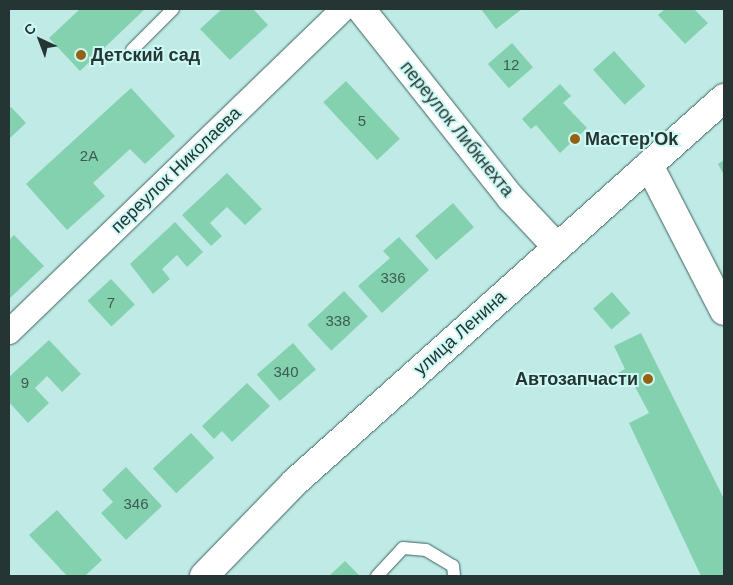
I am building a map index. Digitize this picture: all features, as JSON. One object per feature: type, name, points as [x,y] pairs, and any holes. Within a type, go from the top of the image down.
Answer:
[{"type":"main road","name":"переулок Либкнехта","points":[[361,9],[511,198],[556,246]]},
{"type":"main road","name":"улица Ленина","points":[[204,576],[295,482],[556,246],[724,98]]},
{"type":"main road","points":[[649,165],[724,311]]},
{"type":"street","name":"переулок Николаева","points":[[9,332],[343,9]]},
{"type":"lane","points":[[132,50],[174,9]]},
{"type":"lane","points":[[377,576],[403,548],[426,550],[453,566],[454,576]]},
{"type":"building","name":"Детский сад","points":[[80,9],[145,9],[80,71],[49,38]]},
{"type":"building","points":[[222,9],[253,9],[268,25],[230,60],[200,29]]},
{"type":"building","points":[[481,9],[522,9],[496,29]]},
{"type":"building","points":[[665,9],[694,9],[708,23],[685,44],[658,15]]},
{"type":"building","points":[[512,43],[533,67],[509,88],[488,64]]},
{"type":"building","points":[[614,51],[645,86],[625,105],[593,70]]},
{"type":"building","points":[[346,81],[400,139],[377,160],[323,102]]},
{"type":"building","points":[[560,84],[571,96],[563,103],[587,128],[560,153],[536,125],[531,129],[522,119]]},
{"type":"building","points":[[131,88],[175,136],[145,164],[130,149],[93,183],[105,196],[67,230],[26,184]]},
{"type":"building","points":[[11,107],[26,123],[9,139],[9,109]]},
{"type":"building","points":[[724,160],[724,175],[718,164]]},
{"type":"building","points":[[227,173],[262,209],[245,225],[227,207],[210,223],[222,236],[211,246],[182,215]]},
{"type":"building","points":[[453,203],[474,227],[436,260],[415,236]]},
{"type":"building","points":[[175,222],[203,252],[187,267],[177,255],[162,269],[170,279],[153,294],[130,264]]},
{"type":"building","points":[[14,235],[44,266],[9,299],[9,240]]},
{"type":"building","points":[[399,237],[429,270],[382,313],[358,286],[390,258],[383,251]]},
{"type":"building","points":[[111,279],[135,305],[111,326],[88,301]]},
{"type":"building","points":[[344,291],[368,317],[331,351],[307,325]]},
{"type":"building","points":[[612,292],[630,313],[612,330],[593,308]]},
{"type":"building","points":[[641,333],[724,499],[724,576],[701,576],[629,423],[649,413],[632,381],[623,386],[616,374],[625,369],[614,346]]},
{"type":"building","points":[[49,340],[81,374],[62,392],[47,376],[35,388],[49,403],[28,423],[9,402],[9,377]]},
{"type":"building","points":[[293,343],[316,369],[280,401],[257,374]]},
{"type":"building","points":[[247,383],[270,406],[232,442],[222,431],[214,439],[202,426]]},
{"type":"building","points":[[191,433],[214,458],[176,493],[153,468]]},
{"type":"building","points":[[126,467],[162,506],[126,540],[101,513],[113,502],[102,490]]},
{"type":"building","points":[[57,510],[102,560],[85,576],[67,576],[29,535]]},
{"type":"building","points":[[345,561],[360,576],[329,576]]},
{"type":"place","name":"Детский сад","points":[[81,55]]},
{"type":"place","name":"Мастер'Ok","points":[[575,139]]},
{"type":"place","name":"Автозапчасти","points":[[648,379]]}]
